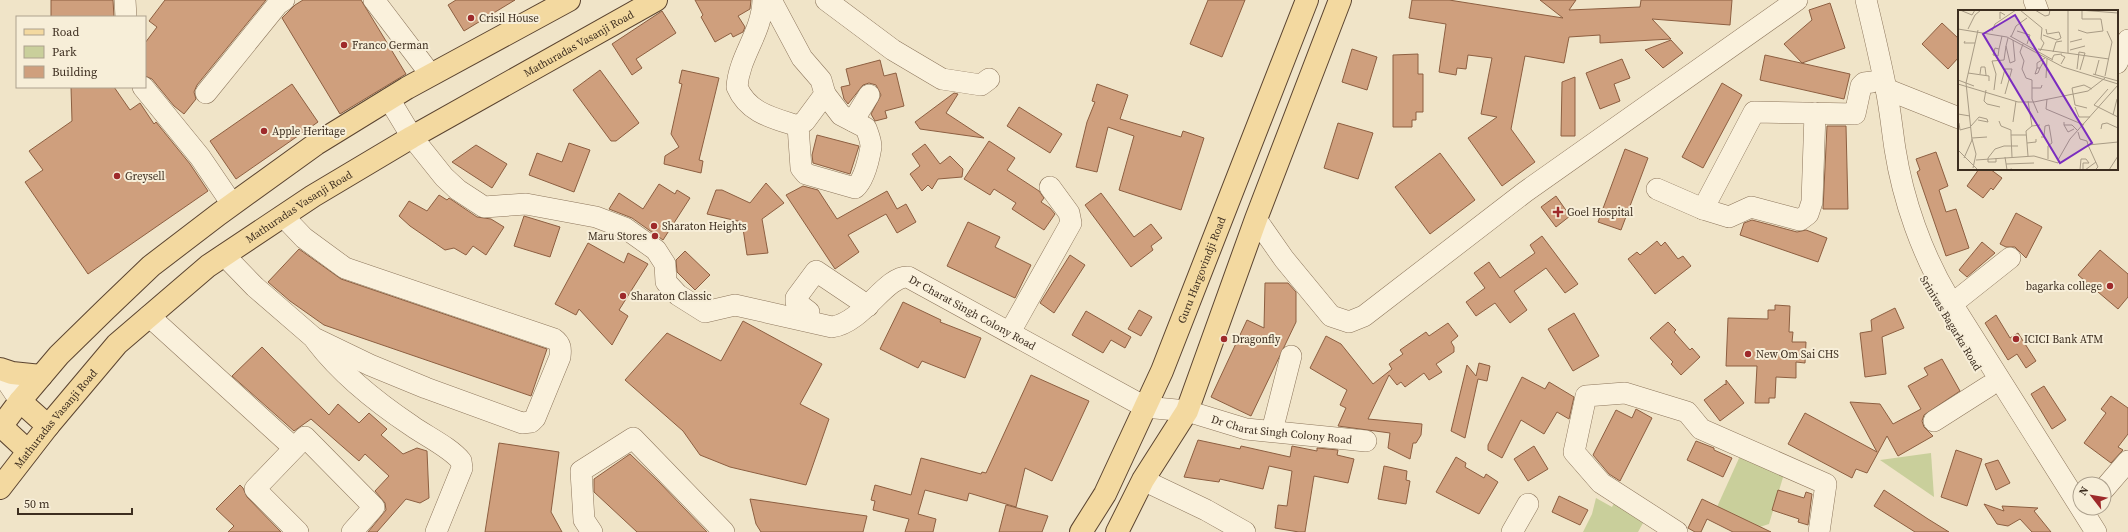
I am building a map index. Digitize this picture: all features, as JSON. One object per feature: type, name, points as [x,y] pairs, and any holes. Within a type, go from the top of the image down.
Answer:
[{"type":"main road","points":[[28,451],[0,426],[59,355],[151,266],[232,204],[316,144],[431,75],[569,0]]},
{"type":"main road","name":"Mathuradas Vasanji Road","points":[[0,488],[48,426],[117,344],[208,266],[283,216],[412,137],[656,0]]},
{"type":"main road","name":"Guru Hargovindji Road","points":[[1081,532],[1106,494],[1162,371],[1306,0]]},
{"type":"main road","points":[[1117,532],[1142,480],[1187,411],[1256,219],[1340,0]]},
{"type":"main road","points":[[0,370],[41,376]]},
{"type":"main road","points":[[20,401],[48,426]]},
{"type":"street","points":[[125,0],[126,16]]},
{"type":"street","points":[[206,93],[278,4],[284,0]]},
{"type":"street","points":[[374,0],[431,75]]},
{"type":"street","points":[[763,0],[762,15],[742,64],[737,88],[747,105],[775,119],[798,126]]},
{"type":"street","points":[[772,0],[802,58],[821,80],[825,94],[842,115],[866,128],[871,148],[860,184],[855,188],[806,174],[801,168],[798,126]]},
{"type":"street","points":[[826,0],[893,50],[942,79],[981,85],[988,79]]},
{"type":"street","points":[[1256,219],[1284,259],[1331,316],[1349,322],[1364,316],[1525,192],[1797,0]]},
{"type":"street","points":[[1853,0],[1879,86],[1906,196],[1936,289],[1952,304],[2083,518],[2096,532]]},
{"type":"street","points":[[1866,0],[1879,86]]},
{"type":"street","points":[[2034,0],[2038,10]]},
{"type":"street","points":[[2118,63],[2128,40]]},
{"type":"street","points":[[2118,65],[2128,70]]},
{"type":"street","points":[[1703,209],[1754,112],[1855,114],[1861,86],[1864,83],[1879,86],[1958,118]]},
{"type":"street","points":[[144,88],[200,157],[232,204]]},
{"type":"street","points":[[798,126],[805,121],[825,94]]},
{"type":"street","points":[[853,120],[869,95]]},
{"type":"street","name":"Dr Charat Singh Colony Road","points":[[389,99],[412,137],[444,177],[458,190],[484,207],[526,204],[596,217],[625,228],[656,250],[664,264],[666,282],[678,295],[705,312],[735,305],[806,316],[832,327],[842,325],[858,316],[861,301],[902,276],[908,277],[1145,407],[1187,411],[1246,429],[1366,441]]},
{"type":"street","points":[[1657,189],[1703,209],[1729,217],[1751,207],[1800,220],[1808,214],[1812,202],[1815,113]]},
{"type":"street","points":[[1010,332],[1071,223],[1069,213],[1050,187]]},
{"type":"street","points":[[283,216],[304,238],[345,268],[554,339],[558,342],[561,350],[560,357],[535,418],[531,422],[522,423],[419,385],[370,365],[314,338]]},
{"type":"street","points":[[224,255],[255,287],[314,338],[332,362],[349,378],[391,412],[461,461],[462,468],[443,531]]},
{"type":"street","points":[[1952,304],[2010,258]]},
{"type":"street","points":[[806,316],[796,302],[796,298],[816,272],[861,301]]},
{"type":"street","name":"Srinivas Bagarka Road","points":[[1936,289],[1989,386],[2083,518]]},
{"type":"street","points":[[150,316],[294,448]]},
{"type":"street","points":[[1272,431],[1291,356]]},
{"type":"street","points":[[0,370],[20,401]]},
{"type":"street","points":[[1934,421],[1989,386]]},
{"type":"street","points":[[1677,532],[1601,483],[1574,452],[1586,396],[1625,393],[1687,412],[1701,429],[1826,484],[1819,532]]},
{"type":"street","points":[[298,532],[255,489],[305,437],[374,507],[352,532]]},
{"type":"street","points":[[592,532],[584,520],[582,471],[633,438],[724,532]]},
{"type":"street","points":[[2112,480],[2128,461]]},
{"type":"street","points":[[1142,480],[1206,510],[1245,532]]},
{"type":"street","points":[[1512,532],[1528,504]]},
{"type":"green space","points":[[1931,453],[1934,497],[1880,460]]},
{"type":"green space","points":[[1740,456],[1784,474],[1769,524],[1750,530],[1717,507]]},
{"type":"green space","points":[[1596,498],[1612,507],[1615,501],[1648,514],[1638,532],[1583,532],[1592,514]]},
{"type":"building","points":[[51,0],[113,0],[114,16],[51,16]]},
{"type":"building","points":[[165,0],[266,0],[197,85],[194,92],[196,99],[184,114],[174,106],[152,79],[146,76],[146,42],[157,27],[149,21]]},
{"type":"building","name":"Franco German","points":[[303,0],[361,0],[406,74],[340,114],[282,18],[295,5]]},
{"type":"building","name":"Crisil House","points":[[456,0],[515,0],[464,31],[448,5]]},
{"type":"building","points":[[695,0],[751,0],[750,9],[738,16],[745,27],[743,32],[733,37],[731,33],[715,42],[701,17],[703,15]]},
{"type":"building","points":[[1208,0],[1245,0],[1222,57],[1190,44]]},
{"type":"building","points":[[1412,0],[1449,0],[1563,18],[1540,0],[1576,0],[1569,10],[1640,7],[1641,0],[1732,0],[1730,25],[1652,19],[1671,39],[1600,43],[1600,35],[1569,37],[1564,63],[1525,56],[1511,129],[1535,162],[1502,186],[1468,138],[1497,117],[1481,114],[1492,58],[1468,55],[1466,69],[1457,68],[1456,75],[1439,72],[1446,24],[1409,18]]},
{"type":"building","points":[[1830,3],[1845,48],[1802,63],[1784,44],[1812,20],[1809,10]]},
{"type":"building","points":[[662,11],[676,33],[636,59],[642,68],[632,75],[612,44]]},
{"type":"building","points":[[1942,23],[1958,38],[1958,58],[1948,69],[1922,44]]},
{"type":"building","points":[[1671,40],[1683,53],[1663,68],[1645,50]]},
{"type":"building","points":[[1352,49],[1377,57],[1367,90],[1342,82]]},
{"type":"building","points":[[1418,54],[1418,74],[1423,74],[1423,112],[1416,112],[1416,120],[1412,120],[1412,127],[1393,127],[1393,55]]},
{"type":"building","points":[[1765,55],[1850,74],[1844,99],[1760,80]]},
{"type":"building","points":[[1622,59],[1630,78],[1614,84],[1620,101],[1600,109],[1586,73]]},
{"type":"building","points":[[880,60],[884,76],[896,73],[904,106],[885,111],[887,118],[875,121],[871,114],[881,95],[876,85],[869,83],[863,85],[848,104],[844,99],[841,87],[850,85],[846,69]]},
{"type":"building","points":[[600,70],[639,123],[616,141],[611,141],[573,90]]},
{"type":"building","points":[[682,70],[719,78],[699,160],[703,161],[701,173],[664,164],[665,156],[679,147],[671,134],[682,84],[679,83]]},
{"type":"building","points":[[1575,77],[1575,136],[1561,136],[1562,82]]},
{"type":"building","points":[[1722,83],[1742,95],[1703,168],[1682,157]]},
{"type":"building","name":"Apple Heritage","points":[[292,84],[318,122],[236,179],[210,141]]},
{"type":"building","points":[[1097,84],[1128,95],[1120,119],[1181,137],[1183,131],[1204,138],[1181,210],[1119,190],[1134,136],[1108,127],[1097,172],[1076,167],[1087,122],[1095,102],[1092,101]]},
{"type":"building","name":"Greysell","points":[[71,88],[115,88],[130,110],[140,103],[154,124],[156,122],[190,164],[208,191],[88,274],[25,182],[43,170],[29,151],[72,121]]},
{"type":"building","points":[[954,93],[958,94],[946,113],[984,138],[920,129],[915,122]]},
{"type":"building","points":[[1019,107],[1062,134],[1050,153],[1007,126]]},
{"type":"building","points":[[1338,123],[1373,133],[1358,179],[1324,168]]},
{"type":"building","points":[[1827,126],[1846,126],[1848,209],[1823,209]]},
{"type":"building","points":[[817,135],[859,146],[850,174],[813,163],[812,155]]},
{"type":"building","points":[[989,141],[1015,158],[1007,170],[1039,191],[1044,198],[1041,202],[1050,208],[1055,214],[1044,230],[1012,209],[1016,203],[994,189],[990,195],[964,179]]},
{"type":"building","points":[[569,143],[590,150],[574,192],[529,175],[537,153],[562,162]]},
{"type":"building","points":[[925,144],[940,164],[950,156],[963,169],[962,177],[938,179],[932,189],[928,185],[922,191],[910,174],[920,166],[912,154]]},
{"type":"building","points":[[476,145],[507,164],[492,188],[452,162]]},
{"type":"building","points":[[1625,149],[1648,158],[1621,230],[1598,222]]},
{"type":"building","points":[[1936,152],[1948,186],[1939,190],[1946,212],[1956,209],[1969,248],[1946,256],[1917,172],[1920,170],[1916,159]]},
{"type":"building","points":[[1440,153],[1475,200],[1430,234],[1395,187]]},
{"type":"building","points":[[1978,170],[1991,170],[2002,178],[1993,190],[1991,188],[1983,198],[1967,186]]},
{"type":"building","points":[[766,183],[784,203],[762,219],[768,253],[747,255],[742,222],[707,214],[716,190],[722,190],[750,203]]},
{"type":"building","name":"Sharaton Heights","points":[[659,184],[675,194],[677,190],[690,198],[663,240],[632,218],[609,209],[619,193],[643,209]]},
{"type":"building","points":[[803,186],[818,190],[837,219],[887,191],[897,209],[906,204],[916,222],[897,233],[886,214],[848,235],[859,252],[835,269],[786,195]]},
{"type":"building","points":[[1101,193],[1134,237],[1151,224],[1162,238],[1151,246],[1153,250],[1131,267],[1085,205]]},
{"type":"building","points":[[439,195],[447,200],[449,198],[477,217],[491,219],[504,227],[486,255],[473,246],[466,255],[454,248],[445,250],[410,226],[399,216],[409,201],[427,211]]},
{"type":"building","points":[[1556,196],[1570,216],[1556,227],[1541,207]]},
{"type":"building","points":[[2016,213],[2042,227],[2026,258],[2015,247],[2006,247],[2000,244]]},
{"type":"building","points":[[524,216],[560,227],[550,257],[514,246]]},
{"type":"building","points":[[1752,220],[1797,232],[1806,230],[1827,238],[1818,262],[1740,235],[1744,223]]},
{"type":"building","points":[[968,222],[1000,237],[995,247],[1031,265],[1015,298],[947,266]]},
{"type":"building","points":[[1542,236],[1578,284],[1565,293],[1546,268],[1514,291],[1527,310],[1510,323],[1495,303],[1476,316],[1466,302],[1485,288],[1474,273],[1489,262],[1500,278],[1535,253],[1530,245]]},
{"type":"building","points":[[1657,241],[1661,246],[1665,242],[1678,259],[1683,256],[1691,266],[1655,294],[1628,259],[1637,252],[1640,255]]},
{"type":"building","points":[[1982,242],[1995,253],[1967,277],[1959,270]]},
{"type":"building","points":[[588,243],[624,263],[628,253],[648,264],[619,310],[628,316],[612,345],[579,309],[576,315],[555,304]]},
{"type":"building","points":[[299,249],[341,279],[547,349],[531,396],[324,325],[290,301],[268,282]]},
{"type":"building","name":"bagarka college","points":[[2100,250],[2128,274],[2128,297],[2118,309],[2078,275]]},
{"type":"building","points":[[685,251],[710,275],[695,290],[677,272],[676,260]]},
{"type":"building","points":[[1070,255],[1085,265],[1054,313],[1040,303]]},
{"type":"building","points":[[1265,283],[1288,283],[1296,292],[1296,322],[1251,416],[1211,397],[1247,320],[1264,328]]},
{"type":"building","points":[[903,302],[941,320],[940,322],[981,338],[965,378],[922,361],[918,368],[880,349]]},
{"type":"building","name":"New Om Sai CHS","points":[[1775,305],[1790,306],[1789,332],[1793,332],[1792,342],[1806,342],[1805,363],[1796,362],[1796,378],[1776,377],[1775,398],[1769,398],[1769,403],[1755,403],[1757,366],[1726,366],[1728,318],[1768,319],[1768,310],[1775,310]]},
{"type":"building","points":[[1895,308],[1904,328],[1882,337],[1886,374],[1865,377],[1860,333],[1872,331],[1871,320]]},
{"type":"building","points":[[1139,310],[1152,317],[1141,336],[1128,329]]},
{"type":"building","points":[[1086,311],[1131,337],[1125,348],[1111,340],[1103,353],[1072,335]]},
{"type":"building","points":[[1574,313],[1599,356],[1573,371],[1548,329]]},
{"type":"building","name":"ICICI Bank ATM","points":[[1996,315],[2010,338],[2018,333],[2036,361],[2026,368],[2017,354],[2008,360],[1985,323]]},
{"type":"building","points":[[743,321],[822,364],[800,404],[829,419],[806,485],[730,467],[700,455],[683,431],[625,380],[667,333],[721,361]]},
{"type":"building","points":[[1668,322],[1676,330],[1674,332],[1690,350],[1692,348],[1700,357],[1681,375],[1671,364],[1673,362],[1650,338]]},
{"type":"building","points":[[1448,323],[1458,336],[1451,342],[1454,347],[1454,352],[1436,364],[1442,372],[1429,380],[1424,373],[1405,387],[1401,382],[1397,385],[1389,375],[1368,419],[1422,424],[1421,435],[1416,443],[1413,443],[1410,459],[1388,448],[1390,433],[1338,426],[1346,408],[1340,405],[1347,390],[1310,368],[1326,336],[1341,344],[1373,384],[1392,369],[1389,364],[1403,354],[1400,350],[1426,332],[1429,336]]},
{"type":"building","points":[[262,347],[329,415],[338,404],[359,423],[369,413],[387,429],[381,435],[403,454],[417,448],[427,451],[429,498],[420,503],[406,499],[377,532],[368,532],[386,510],[385,503],[375,491],[389,476],[365,454],[359,461],[311,419],[294,431],[232,376]]},
{"type":"building","points":[[1942,359],[1960,391],[1924,415],[1922,421],[1924,427],[1933,436],[1898,456],[1887,436],[1867,473],[1856,469],[1852,478],[1788,444],[1805,413],[1877,452],[1850,402],[1880,404],[1893,424],[1921,409],[1908,386],[1928,375],[1924,368]]},
{"type":"building","points":[[1479,363],[1490,366],[1487,381],[1478,379],[1465,438],[1451,431],[1467,365],[1476,376]]},
{"type":"building","points":[[1031,375],[1089,401],[1052,481],[1025,468],[1016,507],[969,493],[967,501],[925,490],[918,514],[936,519],[933,532],[905,532],[909,519],[873,510],[875,501],[871,500],[875,485],[911,495],[921,458],[981,474],[982,472],[986,473]]},
{"type":"building","points":[[1522,377],[1545,389],[1549,382],[1574,397],[1569,419],[1557,412],[1544,434],[1521,420],[1502,458],[1488,450],[1488,445]]},
{"type":"building","points":[[1726,380],[1744,403],[1720,421],[1704,400],[1725,384],[1726,385]]},
{"type":"building","points":[[2044,386],[2066,420],[2052,429],[2031,394]]},
{"type":"building","points":[[2111,396],[2128,408],[2128,434],[2118,447],[2123,450],[2111,463],[2084,443],[2106,413],[2101,409]]},
{"type":"building","points":[[1636,409],[1652,418],[1620,481],[1609,474],[1593,455],[1616,410],[1632,418]]},
{"type":"building","points":[[1198,440],[1240,449],[1241,446],[1290,457],[1292,446],[1317,451],[1317,448],[1338,450],[1337,455],[1354,459],[1348,483],[1314,476],[1305,532],[1299,532],[1275,528],[1278,505],[1287,506],[1292,471],[1269,466],[1263,489],[1220,479],[1219,482],[1184,477]]},
{"type":"building","points":[[1696,441],[1714,448],[1714,450],[1732,458],[1723,477],[1687,460]]},
{"type":"building","points":[[499,443],[559,452],[551,512],[562,532],[485,532]]},
{"type":"building","points":[[1534,446],[1548,469],[1528,481],[1514,459]]},
{"type":"building","points":[[1956,450],[1982,459],[1967,506],[1941,497]]},
{"type":"building","points":[[630,454],[707,532],[637,532],[594,492],[594,479]]},
{"type":"building","points":[[1456,457],[1466,463],[1465,467],[1484,478],[1486,474],[1498,482],[1479,514],[1436,492]]},
{"type":"building","points":[[1998,460],[2010,483],[1996,490],[1985,464]]},
{"type":"building","points":[[1384,466],[1407,471],[1406,480],[1410,481],[1406,504],[1378,499]]},
{"type":"building","points":[[240,485],[247,497],[281,532],[228,532],[234,526],[216,509]]},
{"type":"building","points":[[1778,490],[1804,498],[1806,492],[1812,494],[1808,525],[1798,522],[1799,519],[1772,510]]},
{"type":"building","points":[[1884,490],[1949,532],[1915,532],[1874,506]]},
{"type":"building","points":[[1559,496],[1588,510],[1580,525],[1552,512]]},
{"type":"building","points":[[750,499],[867,516],[863,532],[761,532],[756,524]]},
{"type":"building","points":[[1702,499],[1771,532],[1733,532],[1707,519],[1701,532],[1695,532],[1688,528]]},
{"type":"building","points":[[1984,504],[2004,511],[2002,506],[2038,508],[2034,511],[2051,532],[2032,532],[2020,519],[2008,526],[1997,524]]},
{"type":"building","points":[[1006,505],[1048,516],[1042,532],[999,532]]},
{"type":"place","name":"Crisil House","points":[[471,18]]},
{"type":"place","name":"Franco German","points":[[344,45]]},
{"type":"place","name":"Apple Heritage","points":[[264,131]]},
{"type":"place","name":"Greysell","points":[[117,176]]},
{"type":"place","name":"Goel Hospital","points":[[1558,212]]},
{"type":"place","name":"Sharaton Heights","points":[[654,226]]},
{"type":"place","name":"Maru Stores","points":[[655,236]]},
{"type":"place","name":"bagarka college","points":[[2110,286]]},
{"type":"place","name":"Sharaton Classic","points":[[623,296]]},
{"type":"place","name":"Dragonfly","points":[[1224,339]]},
{"type":"place","name":"ICICI Bank ATM","points":[[2016,339]]},
{"type":"place","name":"New Om Sai CHS","points":[[1748,354]]}]
